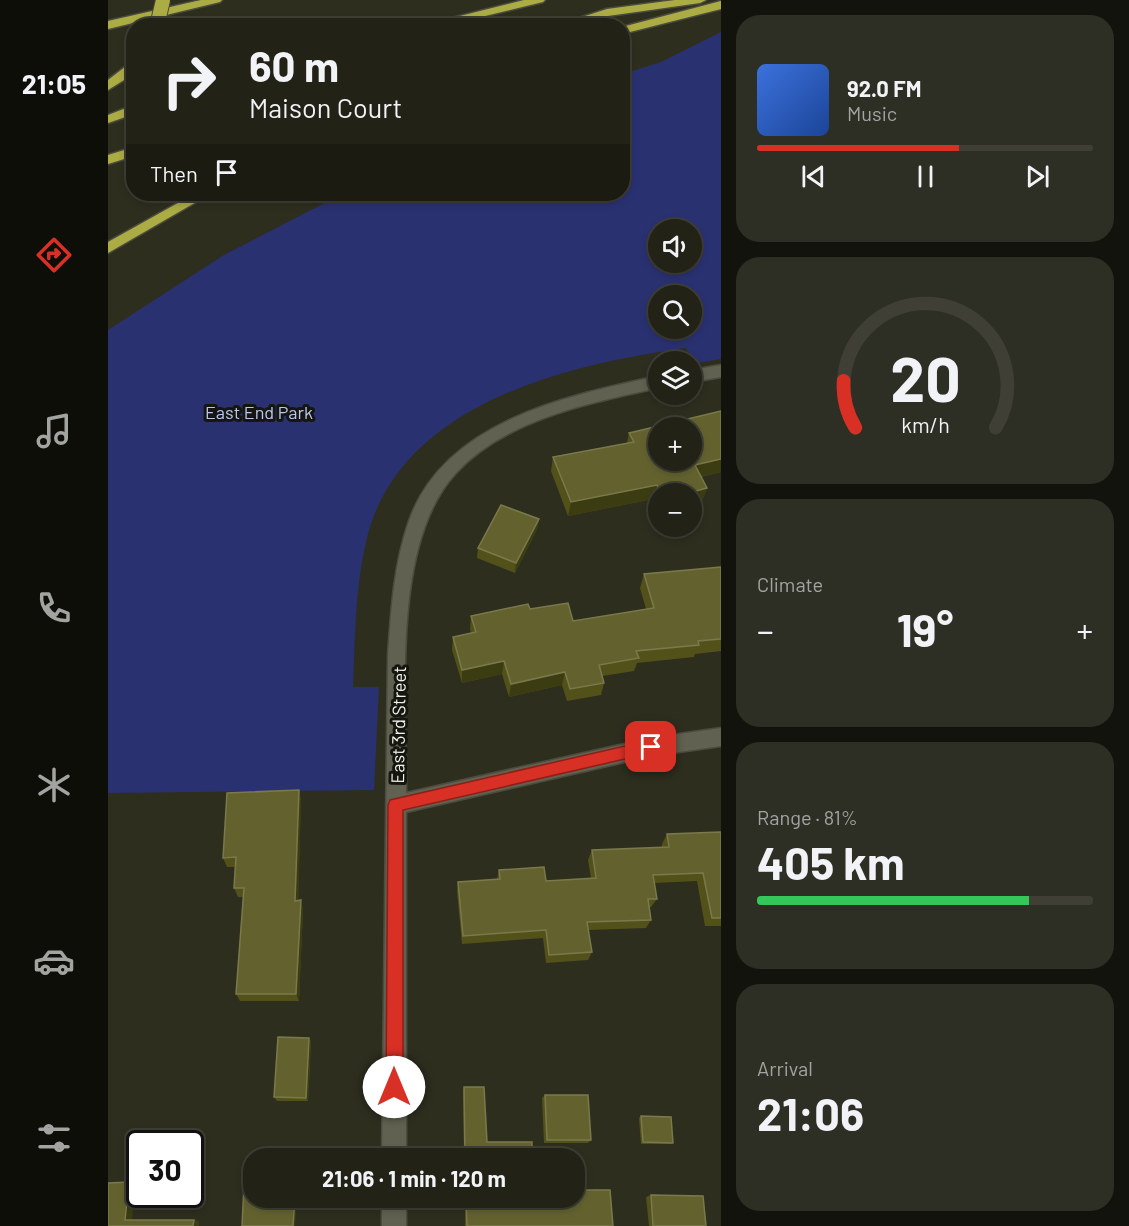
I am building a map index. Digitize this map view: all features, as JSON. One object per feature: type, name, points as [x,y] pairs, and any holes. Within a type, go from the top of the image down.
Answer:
[{"type":"highway","points":[[160,18],[163,0]]},
{"type":"highway","points":[[138,18],[216,0]]},
{"type":"highway","points":[[461,18],[539,0]]},
{"type":"highway","points":[[589,18],[607,13],[700,0]]},
{"type":"highway","points":[[630,29],[721,5]]},
{"type":"highway","points":[[108,25],[126,21]]},
{"type":"highway","points":[[108,86],[126,72]]},
{"type":"highway","points":[[108,120],[126,112]]},
{"type":"highway","points":[[108,160],[126,154]]},
{"type":"highway","points":[[108,248],[191,201]]},
{"type":"street","points":[[702,374],[721,371]]},
{"type":"street","name":"East 3rd Street","points":[[394,1148],[399,652],[402,582],[414,530],[432,491],[455,464],[491,438],[529,418],[573,402],[648,384]]},
{"type":"street","points":[[396,805],[651,747],[721,737]]},
{"type":"street","points":[[394,1208],[394,1226]]},
{"type":"green space","name":"East End Park","points":[[721,32],[721,359],[702,362],[702,351],[687,351],[685,348],[648,351],[648,354],[589,366],[540,380],[493,400],[449,424],[412,456],[384,495],[366,542],[360,578],[353,687],[379,687],[374,790],[108,793],[108,330],[224,255],[328,201],[630,201],[630,72],[661,62]]},
{"type":"building","points":[[721,411],[721,459],[702,463],[702,417],[696,417]]},
{"type":"building","points":[[648,428],[648,471],[698,471],[707,488],[702,489],[702,483],[648,483],[648,487],[571,502],[553,457],[634,442],[629,433]]},
{"type":"building","points":[[501,505],[539,519],[516,563],[478,548]]},
{"type":"building","points":[[721,567],[721,639],[698,641],[699,645],[636,651],[639,658],[599,665],[604,683],[570,689],[565,672],[511,684],[504,661],[462,670],[453,637],[476,632],[471,616],[528,604],[530,609],[568,603],[573,621],[654,608],[644,574]]},
{"type":"building","points":[[299,790],[295,901],[301,900],[296,994],[236,994],[244,888],[234,888],[236,857],[223,858],[227,793]]},
{"type":"building","points":[[721,832],[721,918],[712,918],[703,873],[653,875],[657,899],[648,899],[651,920],[587,922],[592,952],[549,955],[546,930],[463,936],[458,882],[500,879],[499,870],[544,867],[546,881],[596,878],[592,850],[669,847],[667,834]]},
{"type":"building","points":[[278,1037],[309,1038],[306,1098],[274,1097]]},
{"type":"building","points":[[464,1087],[484,1087],[487,1142],[532,1142],[532,1148],[465,1148]]},
{"type":"building","points":[[545,1095],[588,1095],[591,1140],[547,1140]]},
{"type":"building","points":[[641,1116],[671,1117],[673,1143],[643,1142]]},
{"type":"building","points":[[126,1182],[125,1220],[194,1220],[193,1226],[108,1226],[108,1183]]},
{"type":"building","points":[[585,1190],[610,1190],[613,1226],[467,1226],[466,1208],[585,1208]]},
{"type":"building","points":[[651,1195],[703,1196],[706,1226],[653,1226]]},
{"type":"building","points":[[243,1206],[243,1208],[294,1208],[293,1226],[242,1226]]},
{"type":"route","points":[[394,1087],[396,805],[651,747]]}]
